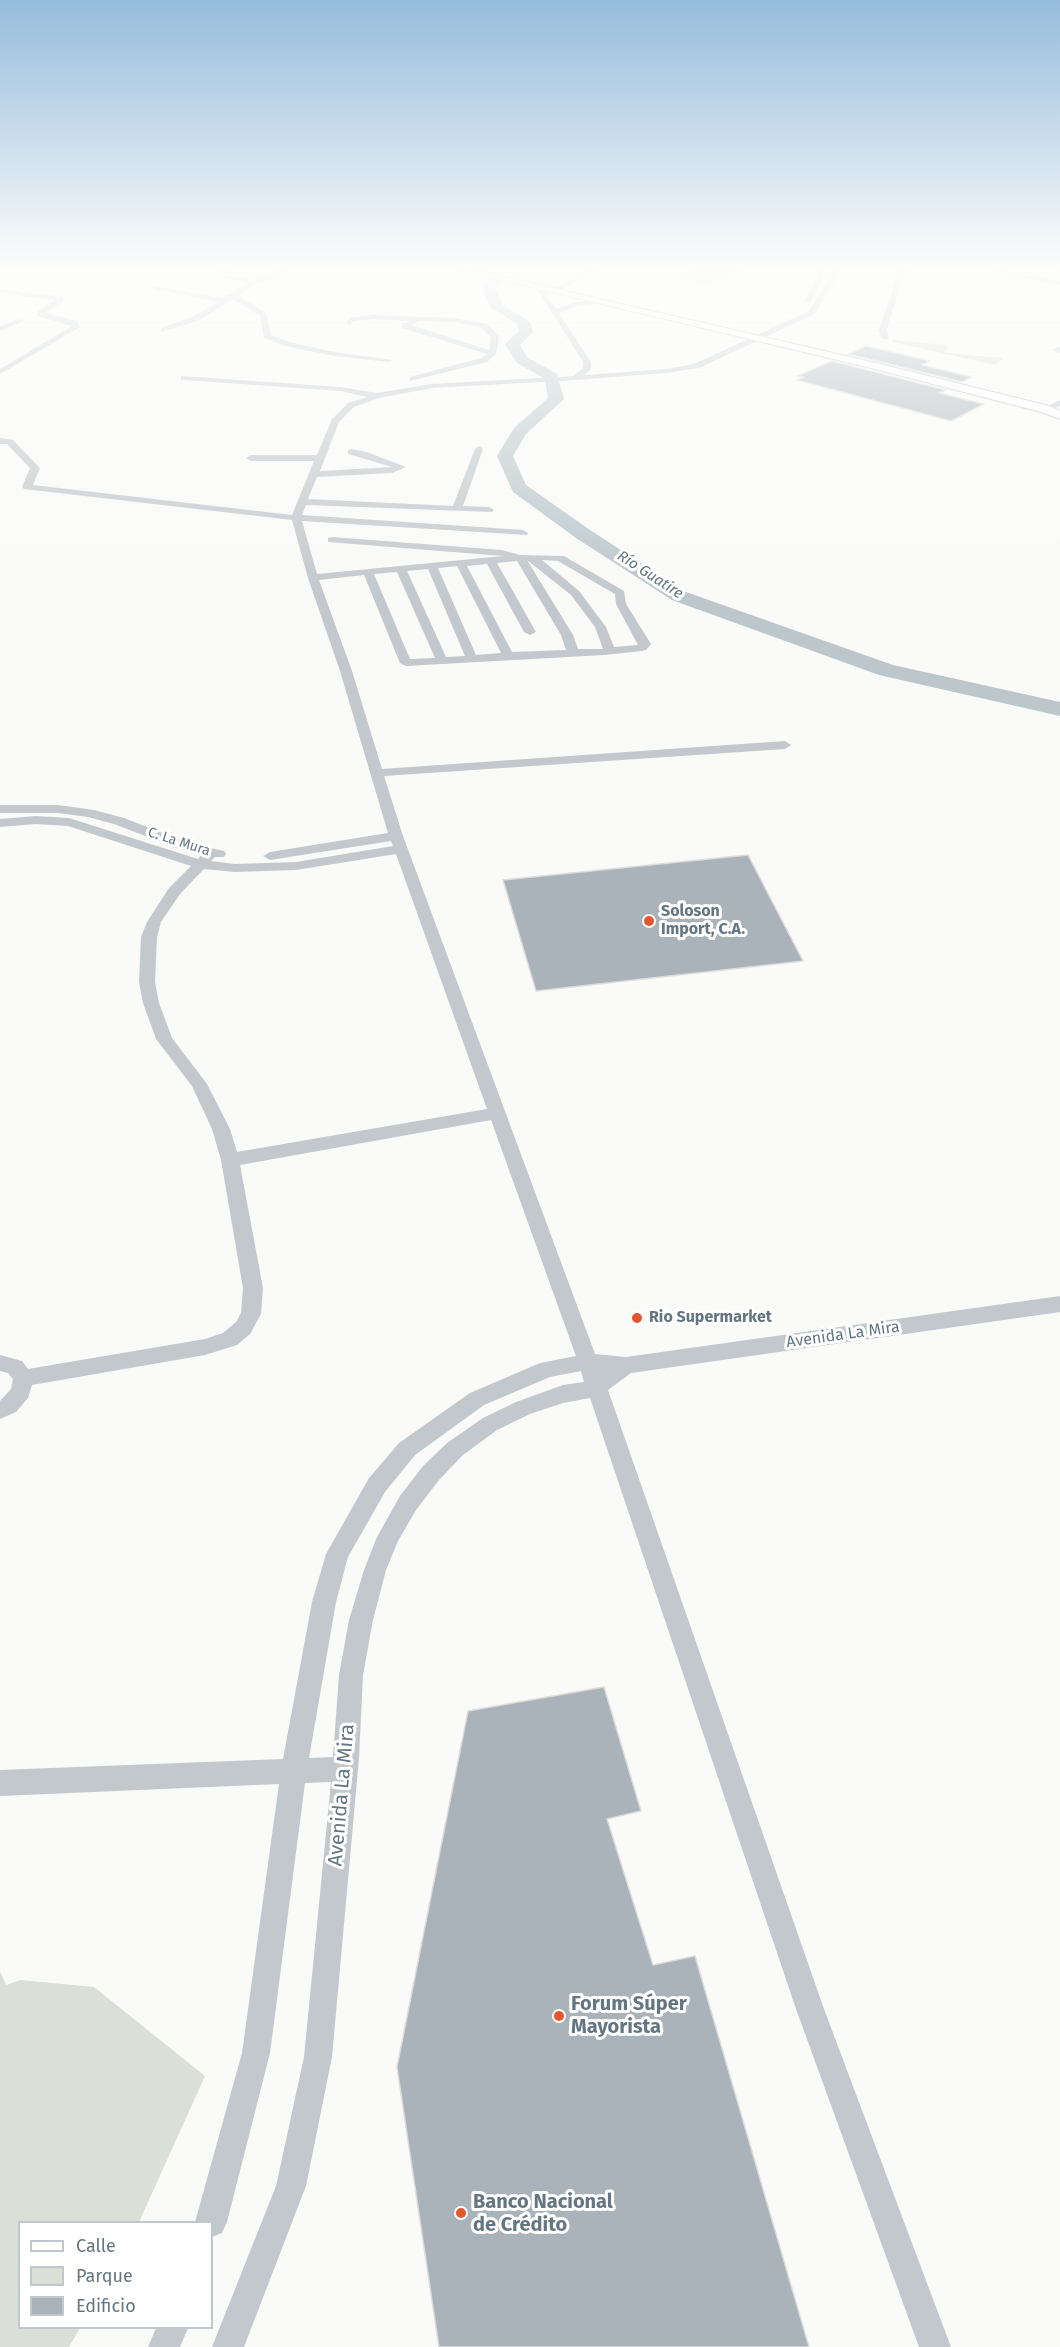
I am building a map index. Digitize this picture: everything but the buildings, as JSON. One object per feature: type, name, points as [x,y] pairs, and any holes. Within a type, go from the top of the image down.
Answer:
[{"type":"main road","points":[[917,378],[1060,414]]},
{"type":"street","points":[[184,378],[341,389],[374,395],[432,386],[581,378]]},
{"type":"street","points":[[420,378],[351,405],[335,421],[299,510],[313,578],[346,671],[398,843],[588,1362],[810,2009],[935,2347]]},
{"type":"street","points":[[1045,409],[1060,403]]},
{"type":"street","points":[[0,441],[10,442],[35,468],[27,486],[523,533]]},
{"type":"street","points":[[457,509],[479,449]]},
{"type":"street","points":[[251,458],[316,466],[392,470],[400,467],[364,454],[351,453]]},
{"type":"street","points":[[299,510],[489,510]]},
{"type":"street","points":[[332,540],[502,553],[526,557],[575,593],[600,627],[610,651]]},
{"type":"street","points":[[313,578],[368,571],[547,555],[567,560],[620,593],[621,604],[645,644],[642,648],[610,651],[406,663],[368,571]]},
{"type":"street","points":[[526,557],[567,634],[573,653]]},
{"type":"street","points":[[491,561],[530,632]]},
{"type":"street","points":[[461,564],[508,656]]},
{"type":"street","points":[[432,566],[472,658]]},
{"type":"street","points":[[400,568],[442,661]]},
{"type":"street","points":[[377,773],[785,745]]},
{"type":"street","name":"C. La Mura","points":[[0,809],[58,809],[104,816],[184,846],[206,859]]},
{"type":"street","points":[[0,823],[36,820],[69,822],[235,868],[296,866],[398,843]]},
{"type":"street","points":[[23,1378],[205,1347],[230,1339],[243,1328],[251,1314],[253,1288],[230,1160],[221,1129],[199,1084],[164,1039],[151,1003],[147,982],[149,937],[154,922],[174,891],[206,859]]},
{"type":"street","points":[[230,1160],[497,1113]]},
{"type":"street","name":"Avenida La Mira","points":[[212,2221],[256,2053],[294,1770],[324,1602],[337,1554],[377,1485],[408,1449],[439,1424],[477,1399],[547,1369],[588,1362],[626,1365],[1060,1304]]},
{"type":"street","points":[[0,1363],[15,1367],[23,1378],[21,1392],[9,1406],[0,1410]]},
{"type":"street","name":"Avenida La Mira","points":[[228,2347],[291,2186],[318,2057],[345,1769],[351,1675],[361,1620],[375,1570],[388,1537],[408,1503],[431,1473],[455,1449],[490,1424],[523,1408],[553,1397],[596,1388],[626,1365]]},
{"type":"street","points":[[0,1783],[345,1769]]},
{"type":"street","points":[[164,2347],[172,2329]]},
{"type":"green space","points":[[0,1971],[6,1985],[20,1980],[94,1987],[205,2076],[139,2221],[18,2221],[18,2329],[79,2329],[69,2347],[0,2347]]},
{"type":"waterway","name":"Río Guatire","points":[[552,378],[556,399],[520,431],[505,456],[519,488],[583,534],[679,596],[887,670],[1060,709]]},
{"type":"place","name":"Soloson Import, C.A.","points":[[649,921]]},
{"type":"place","name":"Rio Supermarket","points":[[637,1318]]},
{"type":"place","name":"Forum Súper Mayorista","points":[[559,2016]]},
{"type":"place","name":"Banco Nacional de Crédito","points":[[461,2213]]}]
